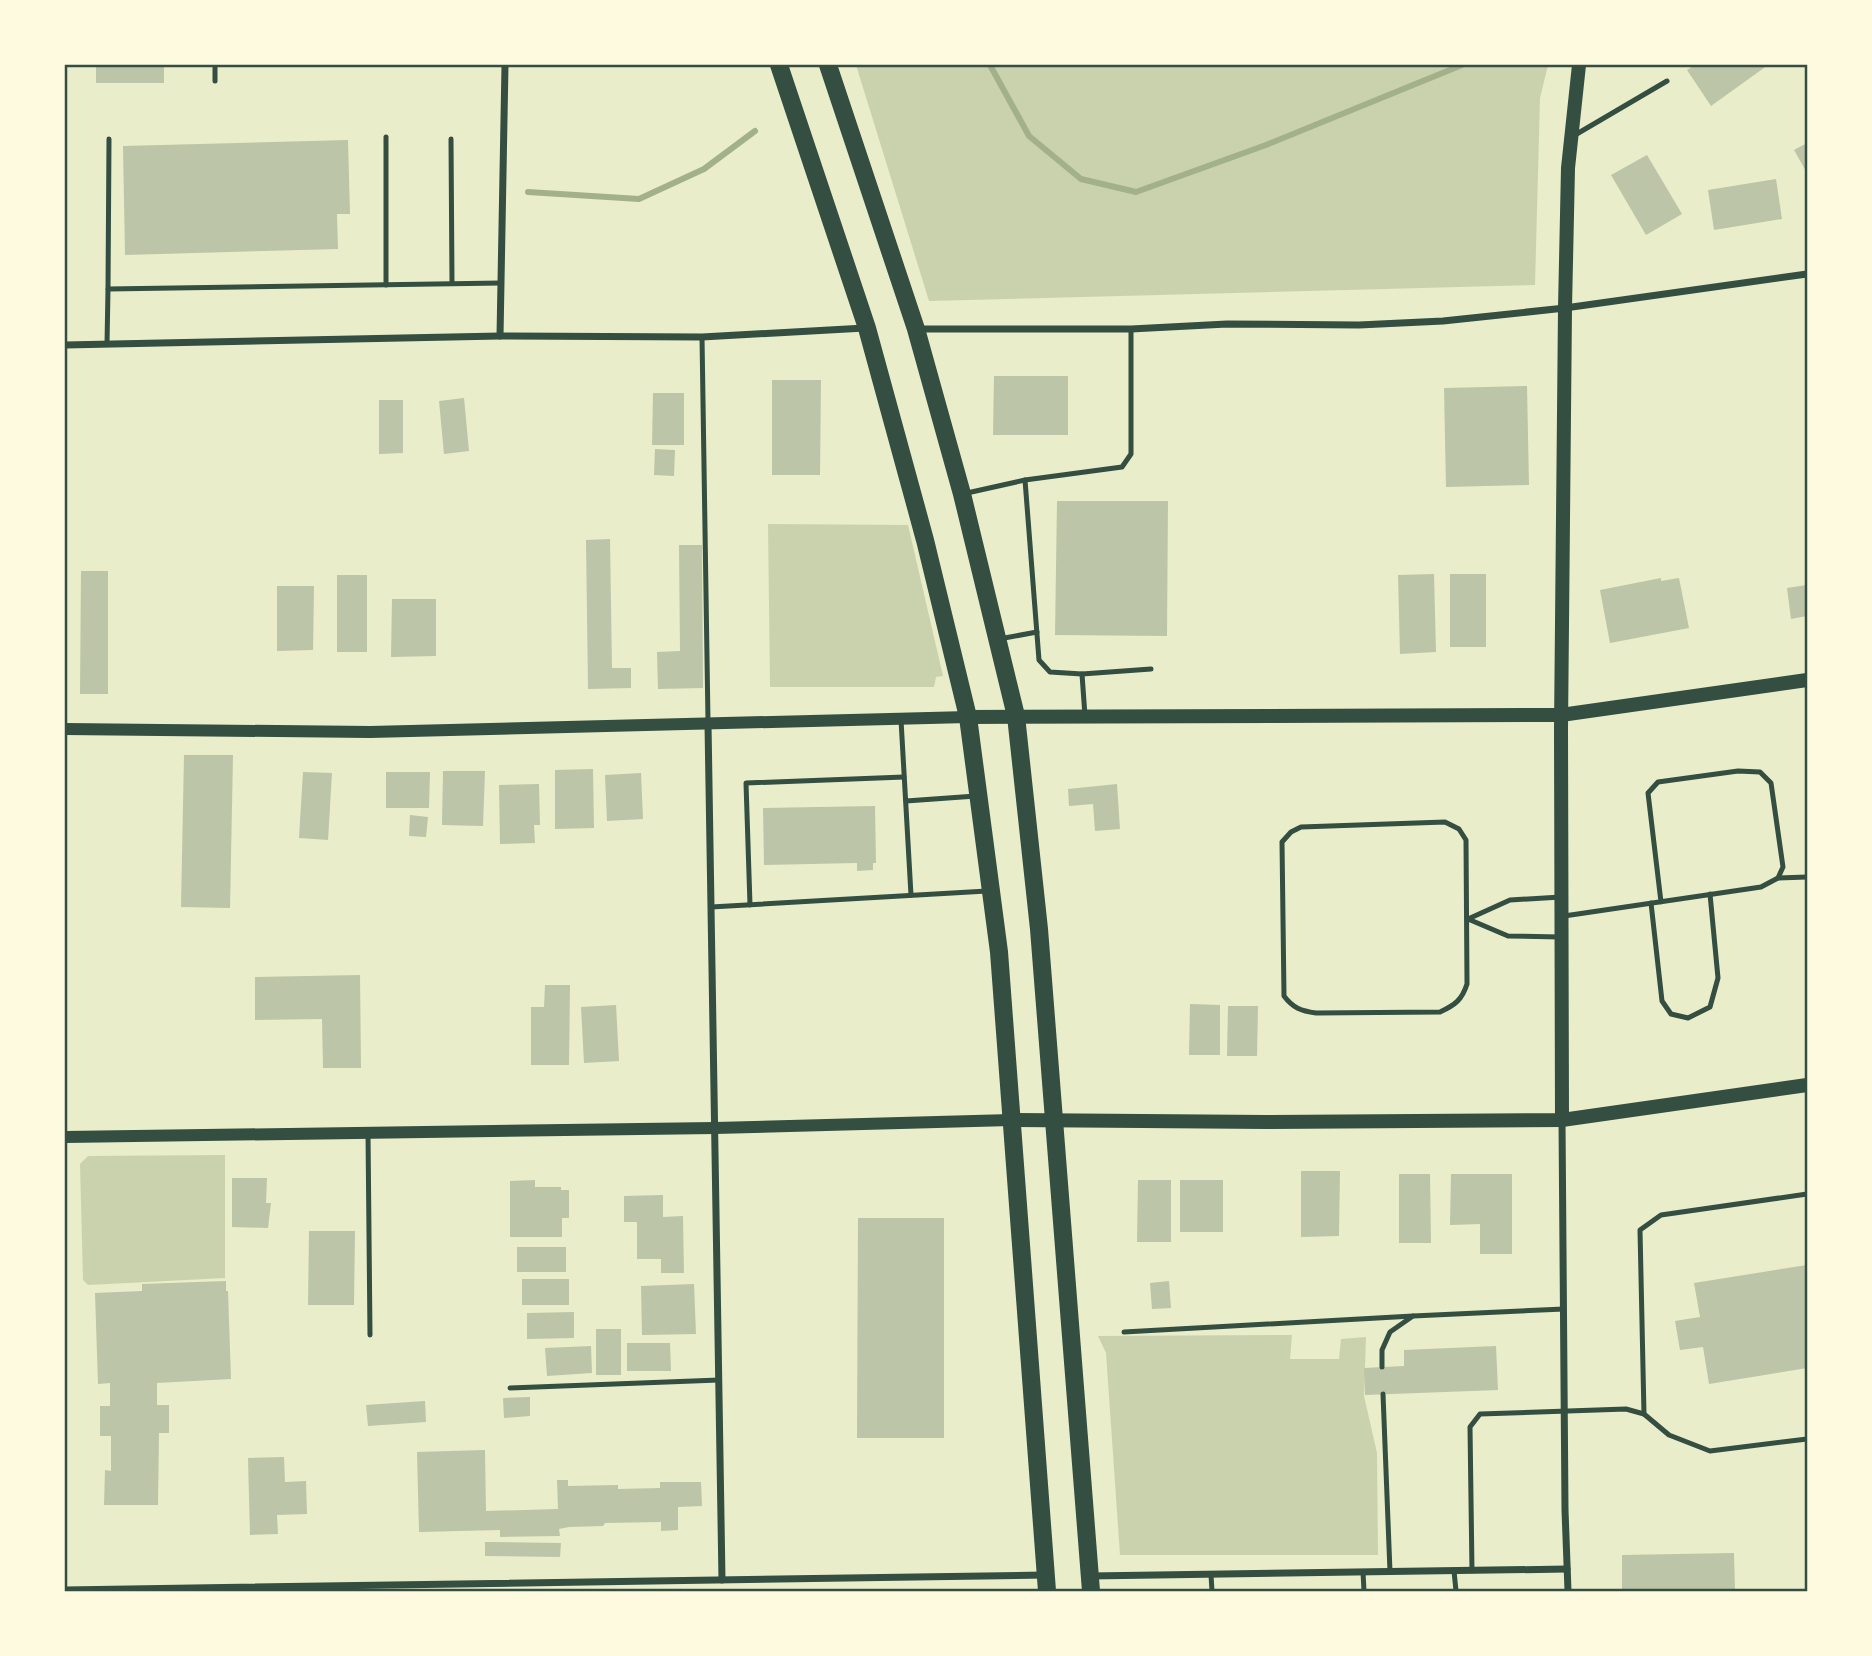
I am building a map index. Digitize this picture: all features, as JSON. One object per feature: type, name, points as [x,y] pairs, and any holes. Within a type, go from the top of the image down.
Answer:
[{"type":"main road","points":[[779,65],[867,328],[925,540],[968,717],[999,952],[1047,1583]]},
{"type":"main road","points":[[828,65],[916,329],[962,494],[1016,716],[1039,929],[1090,1584]]},
{"type":"main road","points":[[1562,1120],[1561,715],[1568,168],[1579,65]]},
{"type":"main road","points":[[968,717],[1561,715],[1807,680]]},
{"type":"main road","points":[[1011,1120],[1562,1120],[1807,1085]]},
{"type":"street","points":[[500,336],[505,65]]},
{"type":"street","points":[[916,329],[1131,329],[1227,324],[1359,325],[1443,321],[1566,308],[1807,274]]},
{"type":"street","points":[[65,345],[500,336],[702,337],[867,328]]},
{"type":"street","points":[[65,729],[370,732],[968,717]]},
{"type":"street","points":[[708,724],[722,1580]]},
{"type":"street","points":[[65,1137],[715,1128],[1011,1120]]},
{"type":"street","points":[[1562,1120],[1568,1591]]},
{"type":"street","points":[[1090,1584],[1211,1574],[1567,1569]]},
{"type":"street","points":[[65,1590],[722,1580],[1047,1583]]},
{"type":"lane","points":[[215,65],[215,81]]},
{"type":"lane","points":[[1572,137],[1667,81]]},
{"type":"lane","points":[[386,137],[386,285]]},
{"type":"lane","points":[[107,344],[109,139]]},
{"type":"lane","points":[[451,139],[452,283]]},
{"type":"lane","points":[[108,289],[501,283]]},
{"type":"lane","points":[[962,494],[1025,480],[1122,467],[1131,454],[1131,329]]},
{"type":"lane","points":[[702,337],[708,724]]},
{"type":"lane","points":[[1025,480],[1039,660],[1050,672],[1082,674],[1151,669]]},
{"type":"lane","points":[[998,639],[1037,632]]},
{"type":"lane","points":[[1082,674],[1085,716]]},
{"type":"lane","points":[[901,719],[911,895]]},
{"type":"lane","points":[[1661,902],[1648,793],[1658,782],[1738,771],[1760,772],[1771,783],[1783,867],[1778,878]]},
{"type":"lane","points":[[750,905],[746,783],[904,777]]},
{"type":"lane","points":[[906,801],[979,796]]},
{"type":"lane","points":[[1445,822],[1459,829],[1466,840],[1468,919],[1467,985],[1463,998],[1454,1006],[1440,1012],[1301,1011],[1291,1005],[1284,996],[1282,842],[1291,832],[1301,827],[1445,822]]},
{"type":"lane","points":[[1561,917],[1761,887],[1778,878],[1807,877]]},
{"type":"lane","points":[[711,907],[992,891]]},
{"type":"lane","points":[[1651,903],[1662,1001],[1671,1014],[1688,1018],[1710,1007],[1718,978],[1710,894]]},
{"type":"lane","points":[[1468,919],[1510,900],[1561,897]]},
{"type":"lane","points":[[1468,919],[1508,936],[1561,937]]},
{"type":"lane","points":[[368,1133],[369,1335]]},
{"type":"lane","points":[[1644,1414],[1640,1230],[1661,1215],[1807,1194]]},
{"type":"lane","points":[[1124,1332],[1563,1309]]},
{"type":"lane","points":[[1382,1367],[1382,1350],[1390,1332],[1413,1316]]},
{"type":"lane","points":[[510,1388],[719,1380]]},
{"type":"lane","points":[[1383,1394],[1390,1572]]},
{"type":"lane","points":[[1472,1571],[1470,1427],[1480,1414],[1626,1409],[1644,1414],[1669,1435],[1710,1451],[1807,1438]]},
{"type":"lane","points":[[1454,1571],[1456,1591]]},
{"type":"lane","points":[[1363,1572],[1364,1591]]},
{"type":"lane","points":[[1211,1574],[1212,1591]]},
{"type":"green space","points":[[856,65],[1548,65],[1540,98],[1535,285],[929,301]]},
{"type":"green space","points":[[768,524],[908,525],[943,676],[936,677],[934,687],[770,687]]},
{"type":"green space","points":[[225,1155],[225,1278],[88,1285],[83,1280],[80,1164],[88,1156]]},
{"type":"green space","points":[[1292,1335],[1290,1359],[1339,1359],[1341,1339],[1366,1337],[1364,1396],[1377,1453],[1378,1555],[1120,1555],[1106,1353],[1098,1336]]},
{"type":"building","points":[[96,65],[164,65],[164,83],[96,83]]},
{"type":"building","points":[[1695,65],[1768,65],[1711,106],[1687,70]]},
{"type":"building","points":[[348,140],[350,214],[337,214],[338,249],[125,255],[123,146]]},
{"type":"building","points":[[1807,143],[1807,173],[1794,150]]},
{"type":"building","points":[[1647,155],[1682,214],[1646,235],[1611,175]]},
{"type":"building","points":[[1776,179],[1782,219],[1714,230],[1708,190]]},
{"type":"building","points":[[994,376],[1068,376],[1068,435],[993,435]]},
{"type":"building","points":[[772,380],[821,380],[820,475],[772,475]]},
{"type":"building","points":[[1527,386],[1529,485],[1446,487],[1444,388]]},
{"type":"building","points":[[653,393],[684,393],[684,445],[652,445]]},
{"type":"building","points":[[464,398],[469,451],[444,454],[439,401]]},
{"type":"building","points":[[379,400],[403,400],[403,453],[379,454]]},
{"type":"building","points":[[655,449],[675,450],[674,476],[654,475]]},
{"type":"building","points":[[1057,501],[1168,501],[1167,636],[1055,635]]},
{"type":"building","points":[[610,539],[612,668],[631,668],[631,688],[588,689],[586,540]]},
{"type":"building","points":[[679,545],[702,545],[703,688],[658,689],[657,652],[680,651]]},
{"type":"building","points":[[81,571],[108,571],[108,694],[80,694]]},
{"type":"building","points":[[1434,574],[1436,652],[1400,654],[1398,575]]},
{"type":"building","points":[[1450,574],[1486,574],[1486,647],[1450,647]]},
{"type":"building","points":[[337,575],[367,575],[367,652],[337,652]]},
{"type":"building","points":[[1661,578],[1661,581],[1679,578],[1689,628],[1610,643],[1600,590]]},
{"type":"building","points":[[1807,585],[1807,616],[1791,619],[1787,588]]},
{"type":"building","points":[[277,586],[314,586],[313,650],[277,651]]},
{"type":"building","points":[[392,599],[436,599],[436,656],[391,657]]},
{"type":"building","points":[[184,755],[233,755],[230,908],[181,907]]},
{"type":"building","points":[[593,769],[594,828],[555,829],[555,770]]},
{"type":"building","points":[[443,771],[485,771],[483,826],[442,825]]},
{"type":"building","points":[[303,772],[332,773],[328,840],[299,838]]},
{"type":"building","points":[[386,772],[430,772],[429,808],[386,808]]},
{"type":"building","points":[[641,773],[643,819],[607,821],[605,775]]},
{"type":"building","points":[[539,784],[540,825],[534,825],[535,843],[500,844],[499,785]]},
{"type":"building","points":[[1117,784],[1120,829],[1095,831],[1093,804],[1069,806],[1068,789]]},
{"type":"building","points":[[875,806],[876,863],[873,863],[873,870],[857,871],[857,863],[764,865],[763,808]]},
{"type":"building","points":[[410,815],[428,817],[426,837],[409,836]]},
{"type":"building","points":[[360,975],[361,1068],[323,1068],[322,1019],[255,1020],[255,977]]},
{"type":"building","points":[[545,985],[570,985],[569,1065],[531,1065],[531,1007],[544,1007]]},
{"type":"building","points":[[1190,1004],[1220,1005],[1220,1055],[1189,1055]]},
{"type":"building","points":[[616,1005],[619,1061],[584,1063],[581,1007]]},
{"type":"building","points":[[1228,1006],[1258,1006],[1257,1056],[1227,1056]]},
{"type":"building","points":[[1301,1171],[1340,1171],[1339,1236],[1301,1237]]},
{"type":"building","points":[[1399,1174],[1430,1174],[1431,1243],[1399,1243]]},
{"type":"building","points":[[1451,1174],[1512,1174],[1512,1254],[1480,1254],[1480,1224],[1450,1225]]},
{"type":"building","points":[[232,1178],[267,1178],[266,1203],[271,1203],[268,1228],[232,1227]]},
{"type":"building","points":[[535,1180],[535,1187],[561,1187],[561,1190],[569,1190],[569,1218],[562,1218],[562,1237],[510,1237],[510,1181]]},
{"type":"building","points":[[1138,1180],[1171,1180],[1171,1242],[1137,1242]]},
{"type":"building","points":[[1180,1180],[1223,1180],[1223,1232],[1180,1232]]},
{"type":"building","points":[[663,1195],[663,1217],[683,1216],[684,1273],[661,1273],[661,1259],[637,1259],[637,1222],[624,1222],[624,1196]]},
{"type":"building","points":[[858,1218],[944,1218],[944,1438],[857,1438]]},
{"type":"building","points":[[309,1231],[355,1231],[354,1305],[308,1305]]},
{"type":"building","points":[[517,1247],[566,1247],[566,1272],[517,1272]]},
{"type":"building","points":[[1807,1265],[1807,1368],[1709,1384],[1703,1347],[1680,1350],[1675,1321],[1700,1317],[1694,1283]]},
{"type":"building","points":[[522,1279],[569,1279],[569,1305],[522,1305]]},
{"type":"building","points":[[226,1281],[231,1379],[157,1383],[157,1405],[169,1405],[169,1433],[159,1433],[158,1505],[104,1505],[105,1470],[111,1471],[111,1436],[100,1436],[100,1406],[110,1406],[110,1383],[98,1384],[95,1293],[142,1291],[142,1284]]},
{"type":"building","points":[[1169,1281],[1171,1308],[1152,1309],[1150,1283]]},
{"type":"building","points":[[694,1284],[696,1334],[642,1335],[641,1286]]},
{"type":"building","points":[[574,1312],[574,1338],[527,1339],[527,1313]]},
{"type":"building","points":[[596,1329],[621,1329],[621,1375],[596,1375]]},
{"type":"building","points":[[627,1343],[670,1343],[671,1371],[627,1371]]},
{"type":"building","points":[[591,1346],[592,1373],[547,1376],[545,1348]]},
{"type":"building","points":[[1496,1346],[1498,1390],[1365,1395],[1364,1368],[1404,1366],[1404,1350]]},
{"type":"building","points":[[530,1397],[530,1416],[504,1418],[503,1398]]},
{"type":"building","points":[[425,1401],[426,1422],[368,1426],[366,1405]]},
{"type":"building","points":[[485,1450],[486,1511],[558,1509],[557,1480],[568,1480],[568,1486],[618,1485],[618,1489],[660,1488],[660,1482],[701,1482],[702,1506],[678,1507],[678,1530],[661,1531],[661,1522],[569,1527],[559,1529],[560,1536],[500,1537],[500,1530],[419,1532],[417,1452]]},
{"type":"building","points":[[284,1457],[285,1482],[306,1481],[307,1514],[277,1515],[278,1534],[250,1535],[248,1458]]},
{"type":"building","points":[[485,1542],[561,1543],[560,1557],[485,1556]]},
{"type":"building","points":[[1734,1553],[1735,1591],[1622,1591],[1622,1555]]},
{"type":"waterway","points":[[990,65],[1029,136],[1081,179],[1136,192],[1266,145],[1462,65]]},
{"type":"waterway","points":[[528,192],[639,199],[704,169],[755,131]]}]
